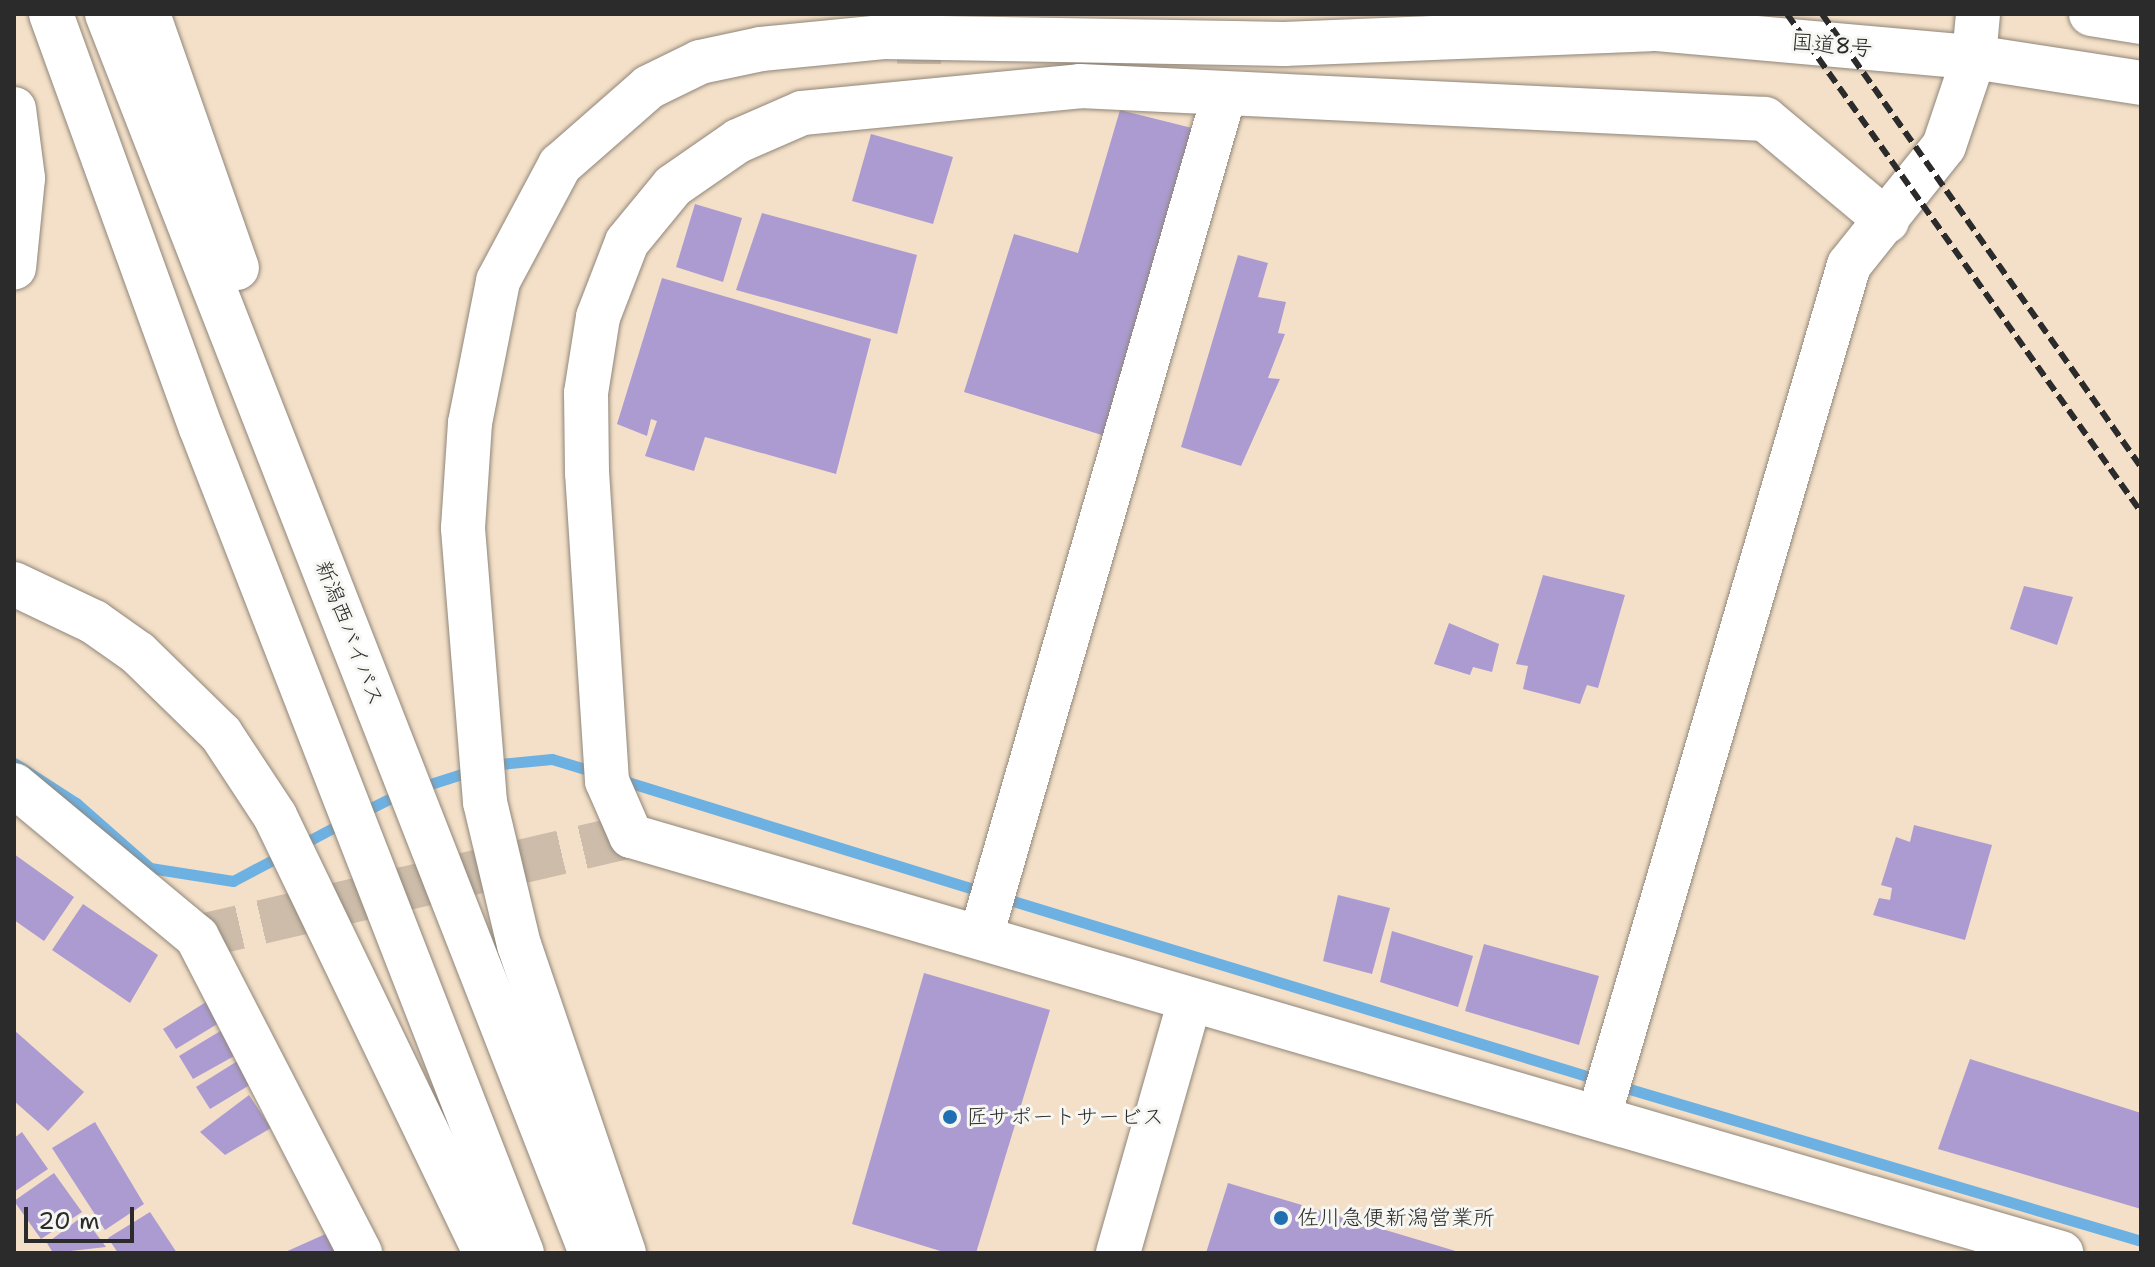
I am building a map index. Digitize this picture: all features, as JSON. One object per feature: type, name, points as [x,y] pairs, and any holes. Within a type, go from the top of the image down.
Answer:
[{"type":"main road","name":"国道8号","points":[[1479,14],[1533,15],[1650,29],[1974,57],[2141,83]]},
{"type":"main road","points":[[1599,1116],[1849,265],[1944,146],[1974,57],[1978,14]]},
{"type":"main road","points":[[2091,14],[2141,22]]},
{"type":"main road","name":"新潟西バイパス","points":[[130,22],[316,547],[591,1253]]},
{"type":"main road","points":[[55,24],[201,428],[522,1253]]},
{"type":"main road","points":[[624,1253],[519,945],[485,802],[463,528],[470,423],[498,281],[560,165],[649,87],[700,62],[761,49],[883,37],[1284,44],[1650,29]]},
{"type":"main road","points":[[1887,221],[1765,119],[918,81],[802,113],[738,141],[673,186],[627,242],[598,317],[588,378],[587,473],[607,781],[631,836],[2061,1253]]},
{"type":"main road","points":[[981,936],[1224,95]]},
{"type":"main road","points":[[14,109],[23,178],[14,268]]},
{"type":"main road","points":[[14,584],[82,615],[138,653],[221,734],[275,816],[485,1253]]},
{"type":"main road","points":[[14,785],[197,937],[360,1253]]},
{"type":"main road","points":[[1118,1253],[1190,1000]]},
{"type":"building","points":[[1120,110],[1192,128],[1105,436],[964,392],[1014,234],[1078,253]]},
{"type":"building","points":[[871,134],[953,157],[933,224],[852,201]]},
{"type":"building","points":[[695,204],[742,218],[723,282],[676,267]]},
{"type":"building","points":[[762,213],[917,255],[897,334],[736,290]]},
{"type":"building","points":[[1238,255],[1268,263],[1258,297],[1286,302],[1278,333],[1285,334],[1268,378],[1280,379],[1241,466],[1181,447]]},
{"type":"building","points":[[662,278],[871,339],[836,474],[705,437],[694,471],[645,456],[657,421],[651,419],[647,436],[617,424]]},
{"type":"building","points":[[1543,575],[1625,595],[1598,688],[1587,685],[1580,704],[1523,689],[1528,666],[1516,664]]},
{"type":"building","points":[[2024,586],[2073,597],[2057,645],[2010,629]]},
{"type":"building","points":[[1449,623],[1499,644],[1492,672],[1473,667],[1470,675],[1434,664]]},
{"type":"building","points":[[1914,825],[1992,845],[1965,940],[1873,915],[1879,898],[1890,900],[1892,888],[1881,885],[1896,837],[1910,842]]},
{"type":"building","points":[[14,854],[74,897],[44,941],[14,920]]},
{"type":"building","points":[[1338,895],[1390,908],[1372,974],[1323,961]]},
{"type":"building","points":[[83,904],[158,955],[130,1003],[52,950]]},
{"type":"building","points":[[1392,931],[1473,956],[1458,1007],[1380,982]]},
{"type":"building","points":[[1484,944],[1599,976],[1579,1045],[1465,1011]]},
{"type":"building","name":"匠サポートサービス","points":[[924,973],[1050,1010],[976,1253],[947,1253],[852,1224]]},
{"type":"building","points":[[206,1002],[219,1023],[176,1049],[163,1029]]},
{"type":"building","points":[[14,1030],[84,1092],[48,1131],[14,1101]]},
{"type":"building","points":[[222,1030],[236,1055],[193,1079],[179,1056]]},
{"type":"building","points":[[1970,1059],[2141,1113],[2141,1209],[1938,1149]]},
{"type":"building","points":[[239,1060],[253,1083],[210,1109],[196,1087]]},
{"type":"building","points":[[249,1095],[271,1128],[225,1155],[200,1132]]},
{"type":"building","points":[[95,1122],[144,1204],[105,1230],[52,1148]]},
{"type":"building","points":[[22,1132],[48,1169],[14,1192],[14,1138]]},
{"type":"building","points":[[54,1173],[82,1212],[41,1239],[14,1201]]},
{"type":"building","name":"佐川急便新潟営業所","points":[[1228,1183],[1459,1252],[1459,1253],[1206,1253]]},
{"type":"building","points":[[150,1212],[177,1253],[118,1253],[108,1238]]},
{"type":"building","points":[[83,1216],[106,1247],[53,1253],[47,1243]]},
{"type":"building","points":[[330,1232],[339,1253],[283,1253]]},
{"type":"waterway","points":[[490,765],[552,759],[598,773]]},
{"type":"waterway","points":[[14,763],[76,803],[150,868],[233,881],[284,854]]},
{"type":"waterway","points":[[418,788],[474,770]]},
{"type":"waterway","points":[[618,779],[984,892]]},
{"type":"waterway","points":[[359,814],[401,793]]},
{"type":"waterway","points":[[299,846],[344,822]]},
{"type":"waterway","points":[[1000,897],[1600,1080]]},
{"type":"waterway","points":[[1616,1085],[2141,1241]]},
{"type":"tunnel","points":[[919,64],[920,14]]},
{"type":"tunnel","points":[[197,937],[631,836]]},
{"type":"railway","points":[[1787,14],[2141,512]]},
{"type":"railway","points":[[1822,14],[2141,467]]},
{"type":"place","name":"匠サポートサービス","points":[[950,1117]]},
{"type":"place","name":"佐川急便新潟営業所","points":[[1281,1218]]}]
